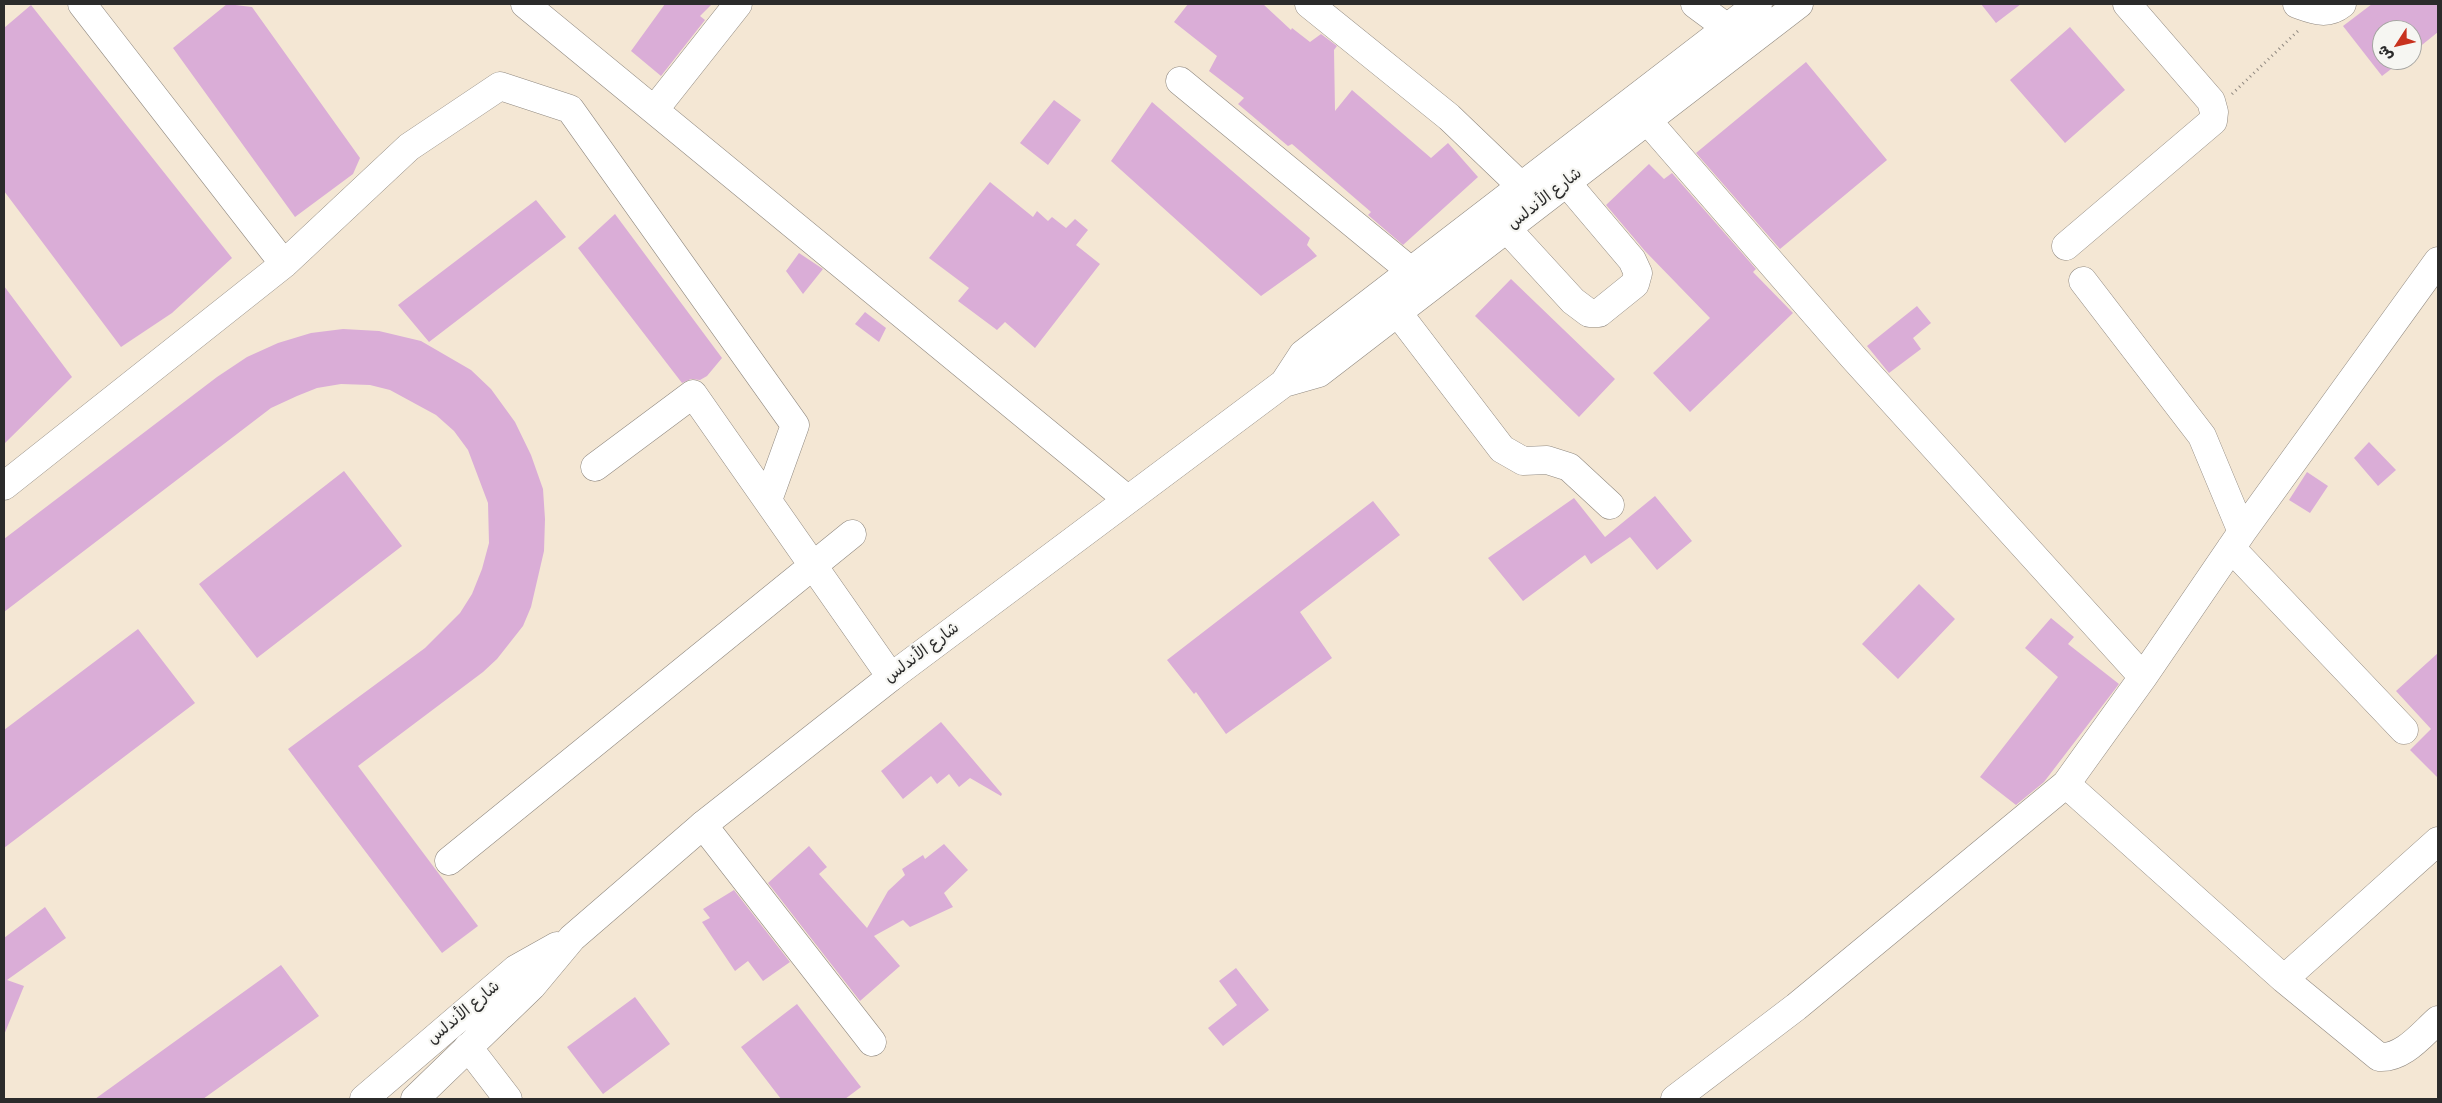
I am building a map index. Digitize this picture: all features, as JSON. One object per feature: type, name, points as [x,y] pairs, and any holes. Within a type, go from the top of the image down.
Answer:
[{"type":"street","points":[[82,4],[284,264]]},
{"type":"street","points":[[525,4],[656,109],[1127,499]]},
{"type":"street","points":[[656,109],[738,4]]},
{"type":"street","points":[[1309,4],[1449,117],[1521,186]]},
{"type":"street","points":[[1695,4],[1726,27]]},
{"type":"street","name":"شارع الأندلس","points":[[415,1099],[532,986],[572,938],[703,825],[891,677],[1284,383],[1303,354],[1758,4]]},
{"type":"street","name":"شارع الأندلس","points":[[1284,383],[1319,374],[1646,119],[1799,4]]},
{"type":"street","points":[[2066,246],[2213,121],[2214,112],[2211,101],[2127,4]]},
{"type":"street","points":[[1180,81],[1412,272]]},
{"type":"street","points":[[4,486],[284,264],[408,147],[500,86],[570,109],[795,425],[768,500]]},
{"type":"street","points":[[1646,119],[1852,356],[2143,677]]},
{"type":"street","points":[[1507,229],[1573,301],[1590,313],[1599,313],[1635,284],[1638,273],[1632,260],[1566,182]]},
{"type":"street","points":[[1675,1099],[1796,1007],[2066,784],[2143,677],[2237,540],[2438,261]]},
{"type":"street","points":[[2083,281],[2202,436],[2237,540],[2404,730]]},
{"type":"street","points":[[1398,313],[1502,449],[1523,461],[1547,460],[1569,467],[1610,505]]},
{"type":"street","points":[[594,467],[693,394],[891,677]]},
{"type":"street","points":[[449,861],[815,566],[852,534]]},
{"type":"street","points":[[2066,784],[2284,979],[2379,1056],[2389,1057],[2399,1054],[2438,1020]]},
{"type":"street","points":[[703,825],[872,1042]]},
{"type":"street","points":[[2284,979],[2438,841]]},
{"type":"street","name":"شارع الأندلس","points":[[364,1099],[516,969],[572,938]]},
{"type":"street","points":[[468,1047],[508,1099]]},
{"type":"path","points":[[2214,112],[2319,6]]},
{"type":"building","points":[[227,4],[252,7],[360,158],[353,174],[295,217],[173,48]]},
{"type":"building","points":[[665,4],[712,4],[700,16],[705,20],[661,76],[631,51]]},
{"type":"building","points":[[1188,4],[1263,4],[1291,30],[1292,28],[1310,42],[1321,34],[1337,46],[1334,50],[1335,111],[1352,90],[1431,158],[1448,143],[1478,177],[1403,245],[1368,215],[1371,212],[1292,144],[1288,146],[1238,104],[1244,98],[1209,71],[1217,56],[1174,22]]},
{"type":"building","points":[[1981,4],[2021,4],[1996,23]]},
{"type":"building","points":[[2372,4],[2438,4],[2438,32],[2422,45],[2422,20],[2372,20],[2372,63],[2343,26]]},
{"type":"building","points":[[31,5],[232,258],[172,313],[121,347],[4,191],[4,28]]},
{"type":"building","points":[[2070,27],[2125,90],[2065,143],[2010,80]]},
{"type":"building","points":[[1806,62],[1887,160],[1780,249],[1696,153]]},
{"type":"building","points":[[2377,70],[2390,70],[2382,76]]},
{"type":"building","points":[[1054,100],[1081,120],[1048,165],[1020,143]]},
{"type":"building","points":[[1152,102],[1310,238],[1307,245],[1317,256],[1261,296],[1111,161]]},
{"type":"building","points":[[1649,164],[1664,179],[1672,173],[1756,269],[1753,272],[1793,313],[1690,412],[1653,373],[1710,318],[1645,251],[1606,205]]},
{"type":"building","points":[[990,182],[1033,217],[1037,211],[1048,221],[1052,217],[1066,228],[1075,219],[1088,230],[1076,245],[1100,264],[1035,348],[1005,322],[997,330],[958,301],[969,288],[929,258]]},
{"type":"building","points":[[536,200],[566,237],[429,342],[398,305]]},
{"type":"building","points":[[615,214],[722,358],[707,376],[700,380],[691,379],[682,383],[578,248]]},
{"type":"building","points":[[799,253],[823,269],[803,294],[786,271]]},
{"type":"building","points":[[1511,279],[1615,379],[1579,417],[1475,316]]},
{"type":"building","points":[[4,286],[72,377],[4,444]]},
{"type":"building","points":[[1917,306],[1931,323],[1913,338],[1921,349],[1889,373],[1867,346]]},
{"type":"building","points":[[865,312],[886,328],[879,342],[855,324]]},
{"type":"building","points":[[343,329],[379,331],[421,341],[471,370],[491,389],[515,422],[531,455],[543,489],[545,519],[544,551],[531,607],[523,626],[497,659],[483,672],[358,766],[478,926],[442,953],[288,749],[425,648],[460,613],[472,594],[482,569],[489,543],[488,503],[468,450],[454,431],[436,415],[390,390],[370,385],[341,384],[317,388],[297,396],[271,408],[4,612],[4,539],[217,377],[247,357],[278,343],[311,333]]},
{"type":"building","points":[[2369,442],[2396,470],[2378,486],[2354,458]]},
{"type":"building","points":[[344,471],[402,546],[257,658],[199,584]]},
{"type":"building","points":[[2307,472],[2328,486],[2310,513],[2289,500]]},
{"type":"building","points":[[1655,496],[1692,541],[1657,570],[1630,537],[1591,564],[1585,555],[1523,601],[1488,558],[1574,498],[1605,537]]},
{"type":"building","points":[[1373,501],[1400,535],[1300,612],[1332,658],[1226,734],[1196,692],[1194,694],[1167,660]]},
{"type":"building","points":[[1919,584],[1955,619],[1898,679],[1862,644]]},
{"type":"building","points":[[2051,618],[2074,637],[2068,644],[2119,684],[2044,782],[2016,805],[1980,777],[2058,677],[2025,648]]},
{"type":"building","points":[[138,629],[195,703],[4,848],[4,730]]},
{"type":"building","points":[[2438,653],[2438,778],[2410,750],[2431,729],[2396,691]]},
{"type":"building","points":[[941,722],[1002,794],[1001,796],[970,778],[959,787],[949,774],[937,784],[931,776],[903,799],[881,771]]},
{"type":"building","points":[[944,844],[968,870],[944,893],[953,907],[910,927],[903,920],[874,936],[900,966],[860,1001],[768,883],[809,846],[827,867],[819,874],[867,928],[888,891],[905,875],[902,869],[923,855],[925,859]]},
{"type":"building","points":[[734,890],[790,962],[763,981],[748,961],[735,971],[702,922],[710,918],[703,909]]},
{"type":"building","points":[[45,907],[66,938],[7,980],[24,986],[4,1035],[4,938]]},
{"type":"building","points":[[281,965],[319,1016],[203,1099],[95,1099]]},
{"type":"building","points":[[1236,968],[1269,1010],[1223,1046],[1208,1028],[1237,1005],[1219,981]]},
{"type":"building","points":[[635,997],[670,1044],[603,1094],[567,1047]]},
{"type":"building","points":[[797,1004],[861,1087],[845,1099],[781,1099],[741,1047]]}]
